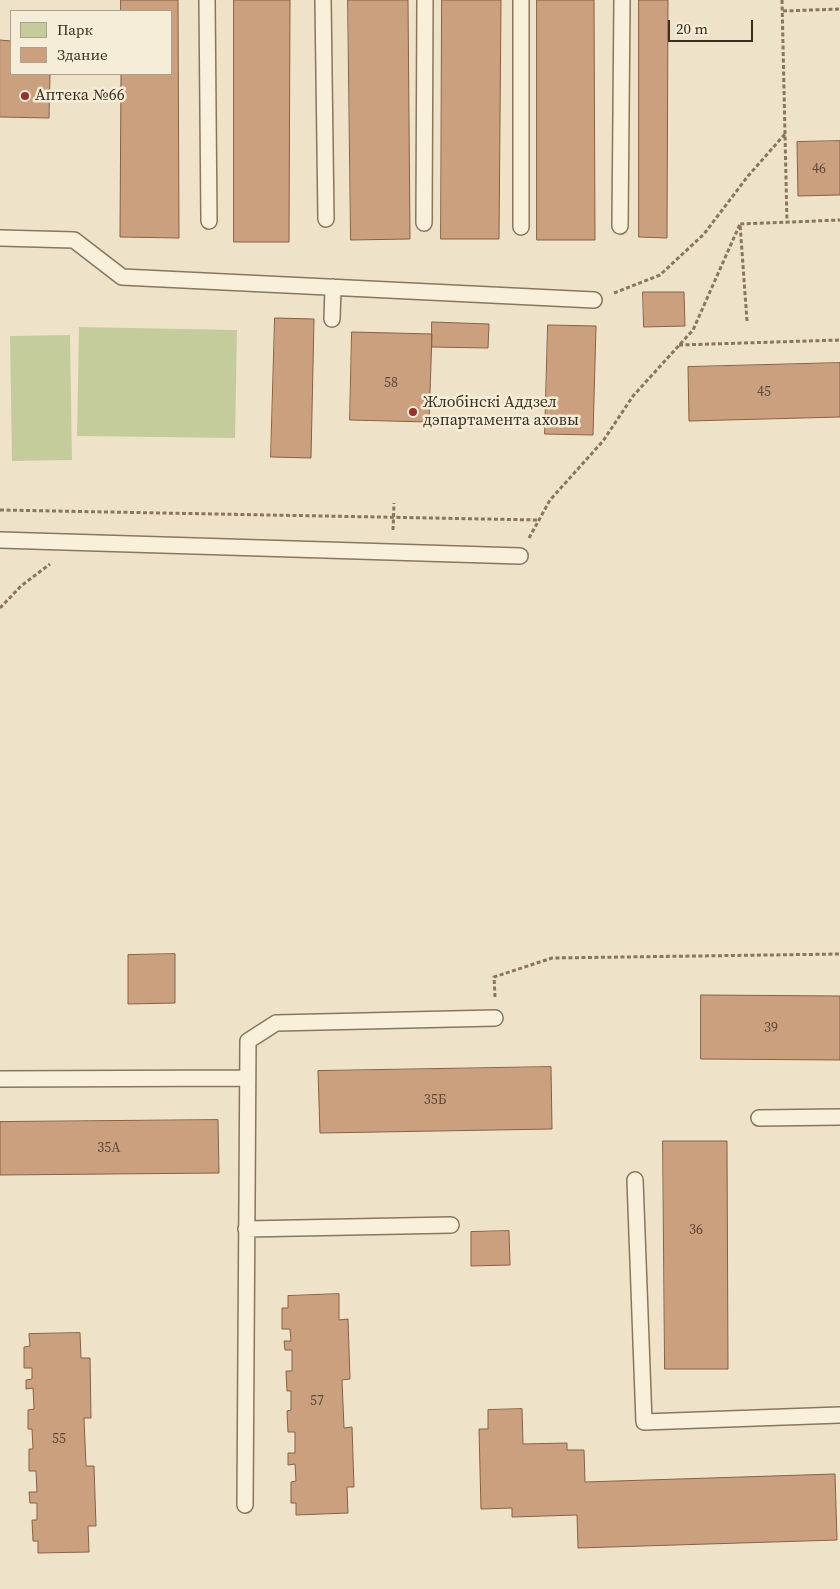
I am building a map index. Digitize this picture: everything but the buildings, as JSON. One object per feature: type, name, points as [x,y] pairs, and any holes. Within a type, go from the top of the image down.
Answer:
[{"type":"lane","points":[[207,0],[209,221]]},
{"type":"lane","points":[[323,0],[326,219]]},
{"type":"lane","points":[[424,0],[424,223]]},
{"type":"lane","points":[[521,0],[521,227]]},
{"type":"lane","points":[[620,226],[622,0]]},
{"type":"lane","points":[[0,238],[74,240],[122,277],[594,300]]},
{"type":"lane","points":[[332,319],[333,287]]},
{"type":"lane","points":[[0,540],[520,556]]},
{"type":"lane","points":[[244,1505],[248,1041],[276,1023],[495,1018]]},
{"type":"lane","points":[[0,1079],[247,1078]]},
{"type":"lane","points":[[759,1118],[840,1117]]},
{"type":"lane","points":[[635,1180],[644,1422],[840,1415]]},
{"type":"lane","points":[[246,1229],[451,1225]]},
{"type":"path","points":[[782,0],[787,223]]},
{"type":"path","points":[[782,11],[840,9]]},
{"type":"path","points":[[594,300],[660,275],[704,234],[748,176],[785,134]]},
{"type":"path","points":[[740,224],[840,220]]},
{"type":"path","points":[[740,224],[748,321]]},
{"type":"path","points":[[520,556],[550,500],[602,441],[633,396],[693,330],[740,224]]},
{"type":"path","points":[[679,345],[840,340]]},
{"type":"path","points":[[0,510],[539,520]]},
{"type":"path","points":[[0,608],[21,586],[78,543]]},
{"type":"path","points":[[495,1018],[494,977],[552,958],[840,954]]},
{"type":"green space","points":[[79,327],[237,330],[235,438],[77,436]]},
{"type":"green space","points":[[70,335],[72,460],[12,461],[10,336]]},
{"type":"place","name":"Аптека №66","points":[[25,96]]},
{"type":"place","name":"Жлобінскі Аддзел дэпартамента аховы","points":[[413,412]]}]
